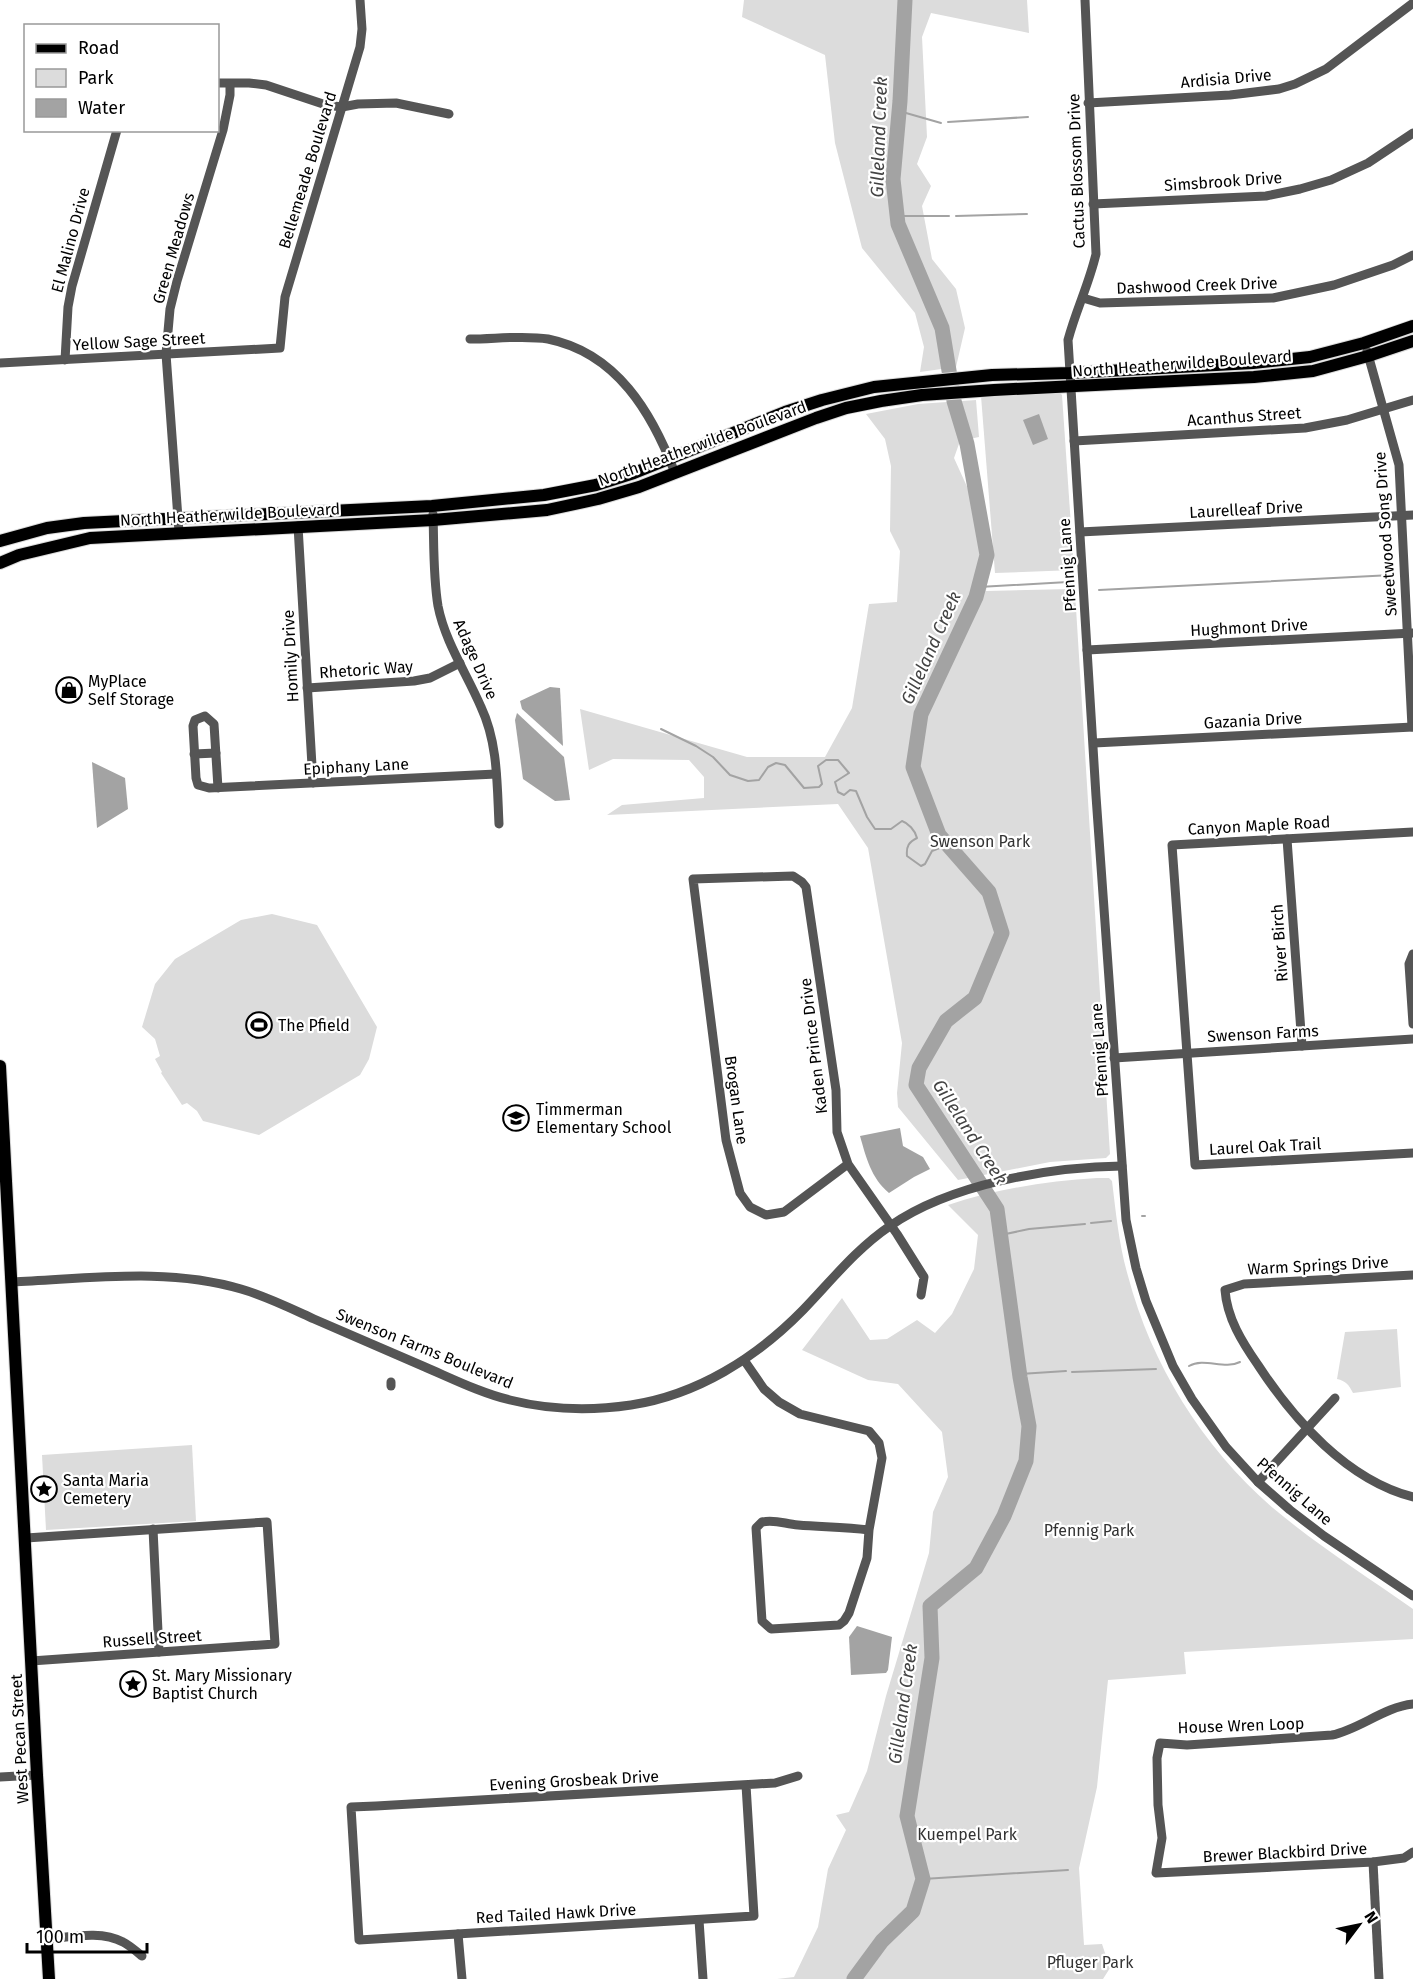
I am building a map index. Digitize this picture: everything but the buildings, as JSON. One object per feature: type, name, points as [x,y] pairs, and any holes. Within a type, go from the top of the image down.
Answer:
[{"type":"main road","name":"North Heatherwilde Boulevard","points":[[0,541],[47,528],[84,523],[432,506],[554,493],[596,485],[670,460],[785,412],[874,387],[992,375],[1252,363],[1310,357],[1364,343],[1413,326]]},
{"type":"main road","name":"North Heatherwilde Boulevard","points":[[0,563],[20,555],[90,538],[433,520],[547,510],[639,487],[846,408],[922,395],[1254,377],[1312,371],[1413,341]]},
{"type":"main road","points":[[816,418],[822,400]]},
{"type":"main road","points":[[14,536],[20,555]]},
{"type":"main road","name":"West Pecan Street","points":[[0,1066],[37,1775],[50,1979]]},
{"type":"street","name":"Bellemeade Boulevard","points":[[280,348],[285,297],[360,47],[362,29],[360,0]]},
{"type":"street","name":"Cactus Blossom Drive","points":[[1071,387],[1068,340],[1074,315],[1083,298],[1096,254],[1085,0]]},
{"type":"street","name":"Ardisia Drive","points":[[1088,103],[1230,95],[1279,89],[1326,69],[1413,3]]},
{"type":"street","points":[[219,83],[266,85],[326,105],[342,107],[358,104],[396,103],[448,114]]},
{"type":"street","name":"Green Meadows","points":[[178,532],[166,354],[170,309],[223,130],[230,84]]},
{"type":"street","name":"El Malino Drive","points":[[64,360],[72,286],[116,132]]},
{"type":"street","name":"Simsbrook Drive","points":[[1093,204],[1266,196],[1300,189],[1331,180],[1368,163],[1413,133]]},
{"type":"street","name":"Dashwood Creek Drive","points":[[1083,298],[1100,303],[1273,298],[1334,285],[1392,266],[1413,255]]},
{"type":"street","points":[[471,339],[550,340],[593,358],[630,388],[639,401],[675,473]]},
{"type":"street","name":"Sweetwood Song Drive","points":[[1364,343],[1399,465],[1410,634],[1412,727]]},
{"type":"street","name":"Yellow Sage Street","points":[[0,363],[280,348]]},
{"type":"street","name":"Pfennig Lane","points":[[1071,387],[1114,1058],[1126,1220],[1136,1268],[1146,1301],[1173,1366],[1192,1399],[1226,1447],[1258,1482],[1290,1510],[1324,1536],[1413,1596]]},
{"type":"street","name":"Acanthus Street","points":[[1074,441],[1305,428],[1384,410],[1413,400]]},
{"type":"street","name":"Adage Drive","points":[[432,506],[438,606],[460,663],[482,708],[491,736],[499,824]]},
{"type":"street","name":"Laurelleaf Drive","points":[[1080,532],[1413,514]]},
{"type":"street","name":"Homily Drive","points":[[298,526],[313,783]]},
{"type":"street","name":"Hughmont Drive","points":[[1088,650],[1410,634]]},
{"type":"street","name":"Rhetoric Way","points":[[307,688],[414,681],[430,678],[460,663]]},
{"type":"street","points":[[205,716],[214,724],[216,753],[218,788],[198,785],[194,754],[193,726],[195,720],[205,716]]},
{"type":"street","name":"Gazania Drive","points":[[1094,743],[1412,727]]},
{"type":"street","points":[[194,754],[216,753]]},
{"type":"street","name":"Epiphany Lane","points":[[218,788],[496,774]]},
{"type":"street","name":"Canyon Maple Road","points":[[1188,1053],[1172,845],[1413,832]]},
{"type":"street","name":"River Birch","points":[[1287,838],[1302,1046]]},
{"type":"street","name":"Kaden Prince Drive","points":[[693,879],[793,876],[806,887],[836,1090],[837,1132],[848,1164],[924,1277],[921,1295]]},
{"type":"street","name":"Brogan Lane","points":[[693,879],[726,1140],[740,1193],[750,1207],[766,1215],[784,1212],[848,1164]]},
{"type":"street","points":[[1413,954],[1409,964],[1413,1024]]},
{"type":"street","name":"Swenson Farms","points":[[1114,1058],[1413,1039]]},
{"type":"street","name":"Laurel Oak Trail","points":[[1188,1053],[1195,1165],[1413,1153]]},
{"type":"street","name":"Swenson Farms Boulevard","points":[[12,1282],[150,1276],[207,1281],[242,1289],[275,1301],[448,1377],[513,1401],[557,1408],[611,1407],[663,1398],[702,1383],[744,1360],[773,1339],[805,1308],[844,1264],[891,1225],[918,1209],[963,1191],[1027,1176],[1122,1166]]},
{"type":"street","name":"Warm Springs Drive","points":[[1307,1429],[1272,1387],[1245,1346],[1227,1308],[1225,1290],[1244,1284],[1413,1275]]},
{"type":"street","points":[[744,1360],[764,1389],[779,1402],[800,1414],[869,1431],[879,1443],[882,1458],[869,1530],[867,1558],[849,1613],[844,1621],[838,1625],[771,1629],[765,1626],[762,1621],[756,1528],[762,1522],[780,1521],[796,1525],[869,1530]]},
{"type":"street","points":[[1258,1482],[1335,1398]]},
{"type":"street","points":[[1307,1429],[1347,1464],[1400,1494],[1413,1497]]},
{"type":"street","name":"Russell Street","points":[[31,1661],[275,1644],[267,1522],[153,1529]]},
{"type":"street","points":[[26,1538],[153,1529],[159,1652]]},
{"type":"street","name":"House Wren Loop","points":[[1156,1873],[1162,1838],[1157,1758],[1160,1743],[1187,1745],[1332,1736],[1347,1732],[1392,1709],[1413,1704]]},
{"type":"street","points":[[0,1777],[37,1775]]},
{"type":"street","name":"Evening Grosbeak Drive","points":[[359,1940],[351,1808],[775,1783],[798,1776]]},
{"type":"street","name":"Red Tailed Hawk Drive","points":[[359,1940],[754,1916],[746,1785]]},
{"type":"street","name":"Brewer Blackbird Drive","points":[[1156,1873],[1373,1862],[1404,1858],[1413,1852]]},
{"type":"street","points":[[1373,1862],[1379,1979]]},
{"type":"street","points":[[699,1920],[703,1979]]},
{"type":"street","points":[[459,1934],[462,1979]]},
{"type":"street","points":[[47,1939],[110,1936],[123,1942],[142,1956]]},
{"type":"green space","points":[[744,0],[1027,0],[1029,33],[931,13],[922,37],[927,137],[917,164],[931,186],[922,206],[932,259],[956,289],[965,328],[956,367],[920,372],[924,347],[915,313],[862,248],[835,143],[825,55],[742,17]]},
{"type":"green space","points":[[1058,391],[1062,395],[1074,570],[995,573],[981,396]]},
{"type":"green space","name":"Swenson Park","points":[[976,400],[979,437],[960,441],[954,458],[984,524],[990,565],[986,591],[1070,589],[1071,592],[1075,592],[1110,1154],[1106,1158],[1050,1162],[958,1180],[898,1107],[897,1093],[902,1043],[868,848],[838,804],[607,815],[622,805],[704,798],[704,777],[689,760],[613,759],[589,770],[580,709],[747,757],[825,757],[852,708],[869,604],[897,602],[900,551],[890,531],[891,466],[885,439],[866,414],[918,404]]},
{"type":"green space","name":"The Pfield","points":[[272,914],[317,925],[377,1027],[369,1059],[360,1075],[259,1135],[203,1121],[197,1111],[187,1103],[182,1105],[161,1073],[155,1059],[160,1056],[155,1039],[142,1027],[155,984],[175,959],[241,920]]},
{"type":"green space","name":"Pfennig Park","points":[[1109,1178],[1112,1181],[1125,1264],[1138,1309],[1166,1372],[1202,1431],[1224,1459],[1273,1508],[1324,1548],[1413,1609],[1413,1639],[1184,1652],[1186,1674],[1108,1680],[1097,1787],[1079,1868],[1084,1945],[1102,1944],[1110,1968],[1103,1979],[777,1979],[794,1977],[818,1927],[828,1869],[846,1830],[836,1815],[849,1812],[867,1771],[886,1696],[929,1553],[933,1512],[948,1477],[942,1432],[898,1384],[868,1380],[802,1350],[842,1298],[870,1340],[887,1339],[917,1320],[935,1333],[952,1314],[974,1269],[978,1235],[948,1205],[984,1194],[1022,1187]]},
{"type":"green space","points":[[1397,1329],[1401,1387],[1353,1393],[1347,1384],[1337,1379],[1345,1332]]},
{"type":"green space","points":[[192,1445],[196,1521],[46,1530],[42,1455]]},
{"type":"water","points":[[1039,414],[1048,439],[1033,445],[1023,420]]},
{"type":"water","points":[[550,687],[560,688],[563,746],[522,709],[520,701]]},
{"type":"water","points":[[517,713],[564,757],[570,800],[555,801],[523,779],[515,720]]},
{"type":"water","points":[[92,762],[125,778],[128,809],[97,828]]},
{"type":"water","points":[[900,1128],[903,1146],[923,1157],[930,1169],[889,1193],[873,1174],[860,1136]]},
{"type":"water","points":[[857,1626],[892,1637],[886,1673],[851,1675],[849,1637]]},
{"type":"waterway","name":"Gilleland Creek","points":[[854,1979],[882,1941],[913,1911],[923,1879],[907,1816],[932,1658],[930,1606],[976,1568],[1004,1516],[1026,1461],[1029,1426],[997,1209],[916,1085],[919,1068],[946,1021],[975,998],[1002,933],[989,892],[939,835],[913,767],[921,714],[976,597],[987,555],[967,444],[954,401],[942,328],[898,224],[893,179],[905,0]]},
{"type":"waterway","points":[[899,111],[941,123]]},
{"type":"waterway","points":[[948,122],[1028,117]]},
{"type":"waterway","points":[[956,216],[1027,214]]},
{"type":"waterway","points":[[897,216],[949,216]]},
{"type":"waterway","points":[[1099,590],[1392,575]]},
{"type":"waterway","points":[[979,587],[1068,582]]},
{"type":"waterway","points":[[661,729],[713,757],[730,775],[748,781],[759,780],[768,767],[776,763],[785,765],[804,788],[819,787],[822,784],[818,766],[826,760],[838,760],[849,773],[835,782],[838,792],[844,795],[850,790],[856,791],[875,829],[891,829],[902,821],[913,830],[917,838],[909,845],[907,856],[921,866],[925,864],[932,851],[947,845]]},
{"type":"waterway","points":[[1091,1223],[1111,1221]]},
{"type":"waterway","points":[[1001,1235],[1029,1229],[1085,1224]]},
{"type":"waterway","points":[[1189,1366],[1201,1363],[1227,1365],[1240,1362]]},
{"type":"waterway","points":[[1072,1372],[1156,1369]]},
{"type":"waterway","points":[[1020,1374],[1066,1371]]},
{"type":"waterway","points":[[923,1879],[1068,1870]]},
{"type":"place","name":"MyPlace Self Storage","points":[[69,690]]},
{"type":"place","name":"The Pfield","points":[[259,1025]]},
{"type":"place","name":"Timmerman Elementary School","points":[[516,1118]]},
{"type":"place","name":"Santa Maria Cemetery","points":[[44,1489]]},
{"type":"place","name":"St. Mary Missionary Baptist Church","points":[[133,1684]]},
{"type":"park label","name":"Kuempel Park","points":[[967,1834]]},
{"type":"park label","name":"Pfluger Park","points":[[1090,1962]]}]
